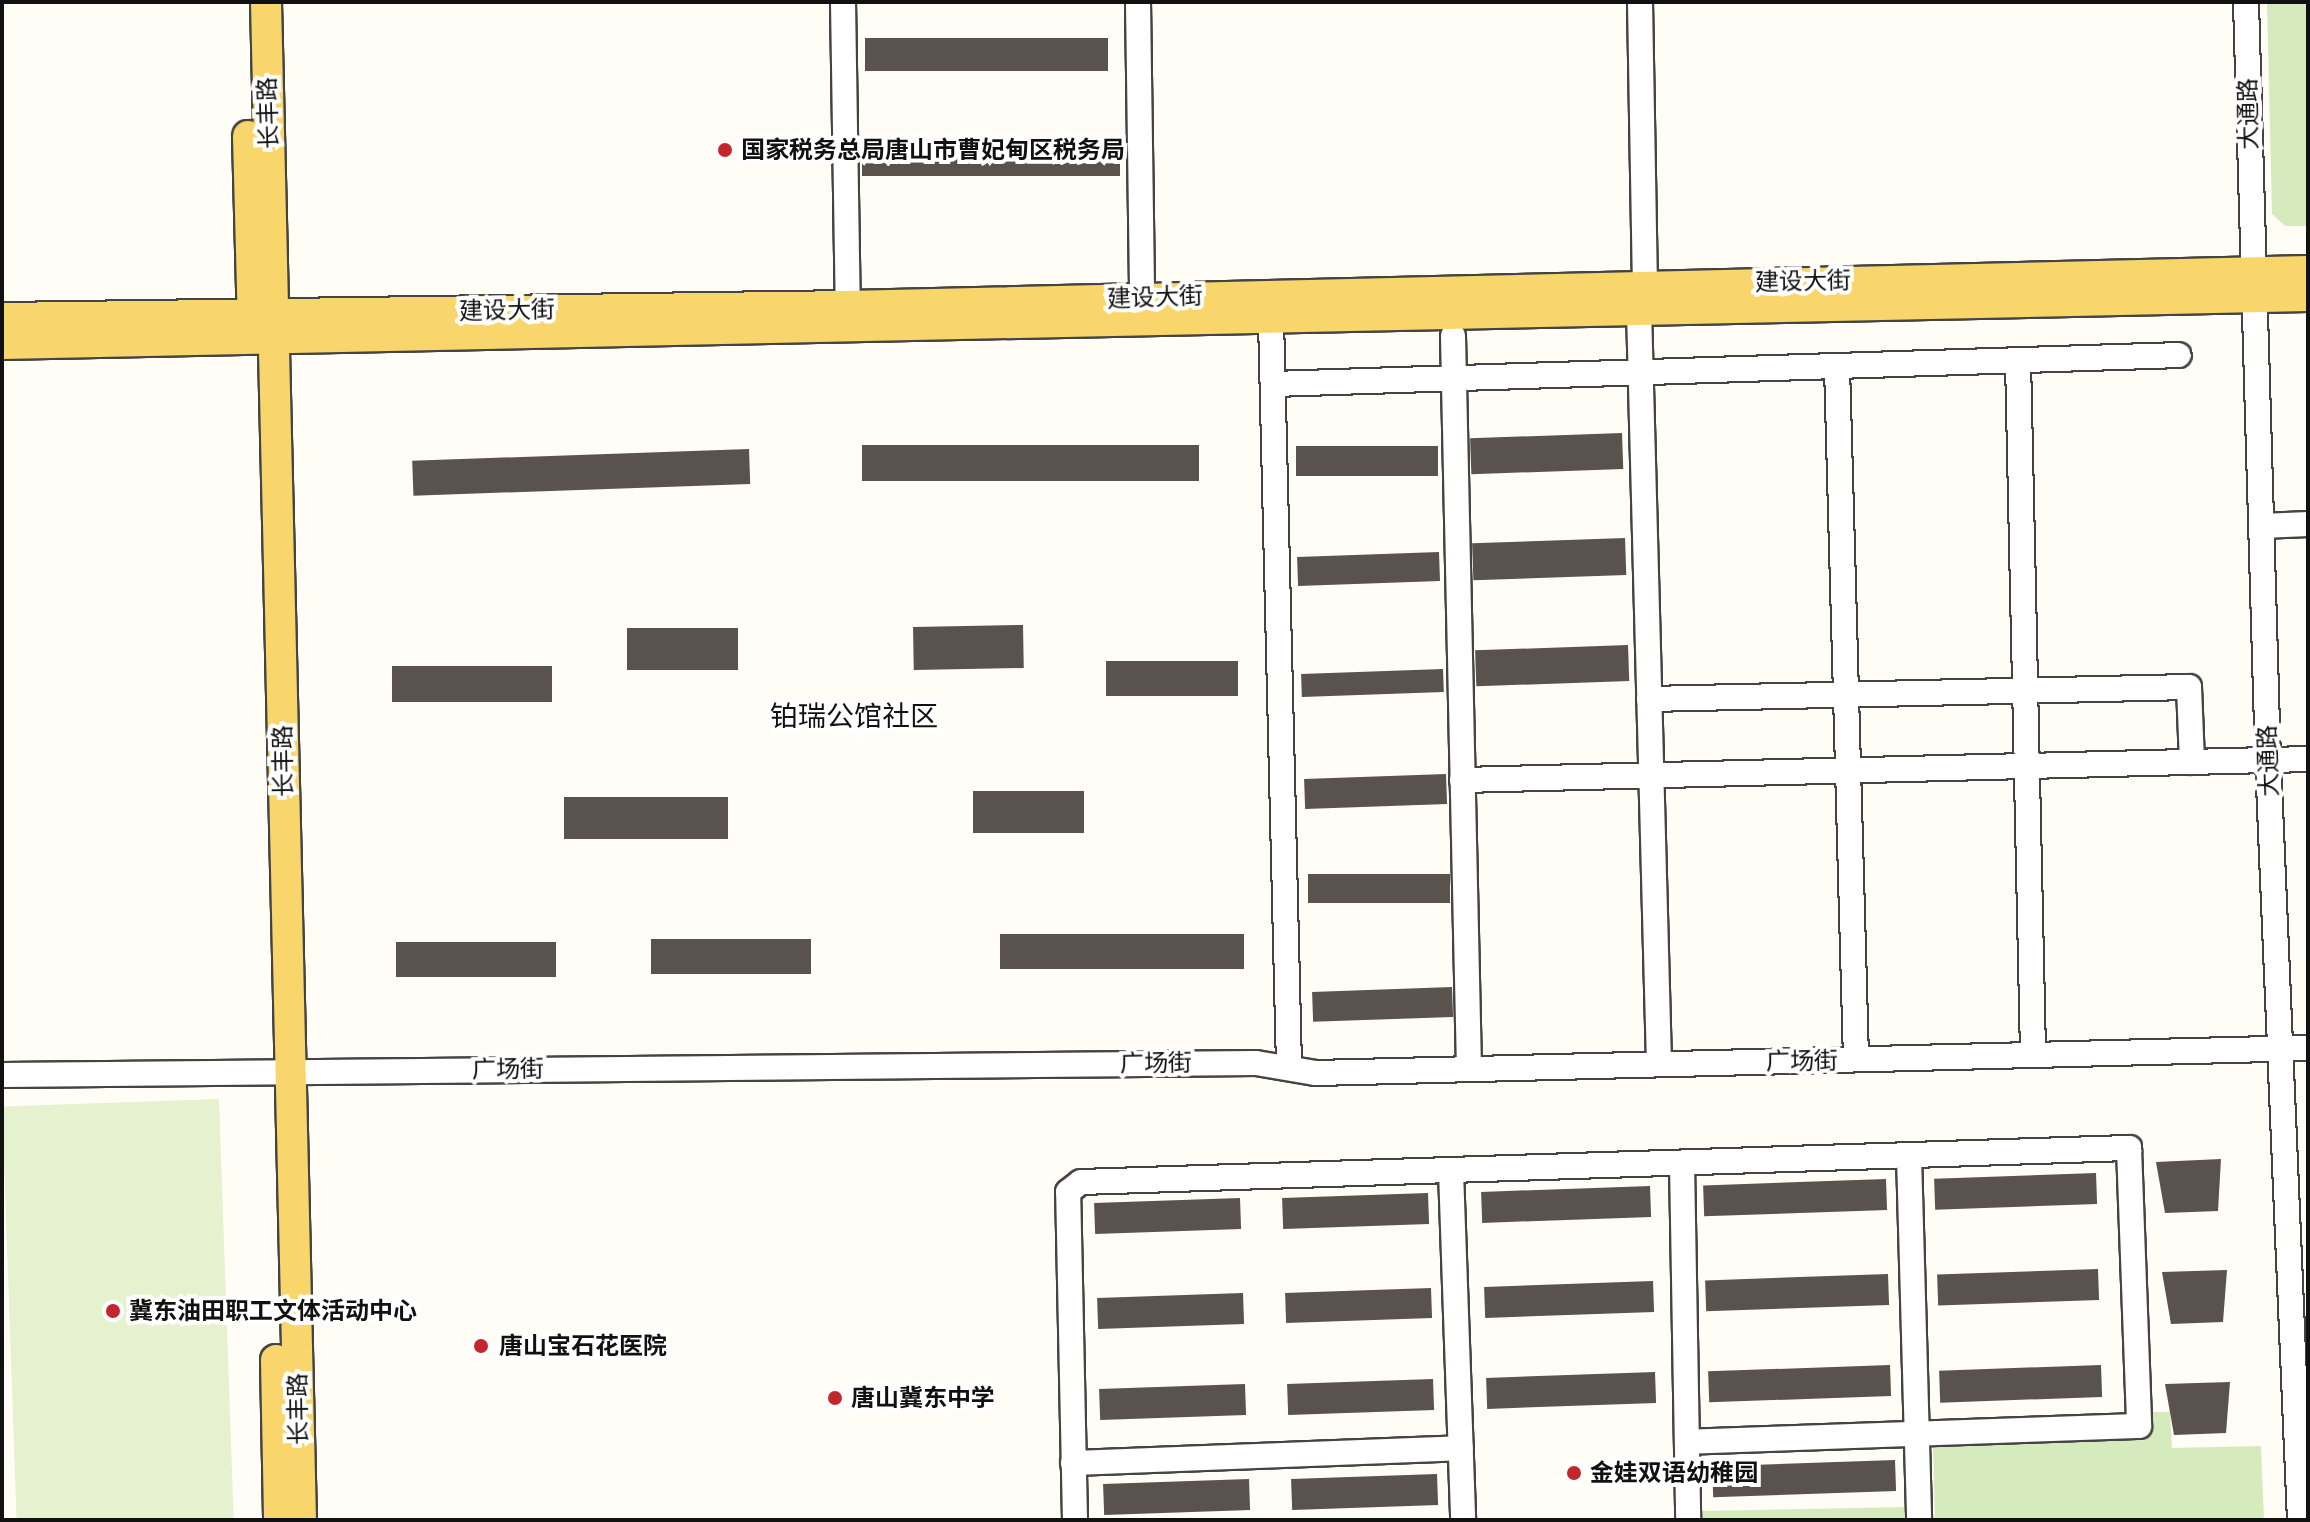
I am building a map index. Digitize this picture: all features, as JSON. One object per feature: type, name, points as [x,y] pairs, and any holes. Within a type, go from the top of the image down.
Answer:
[{"type":"main road","points":[[245,2],[263,325]]},
{"type":"main road","name":"长丰路","points":[[266,2],[263,325],[279,1071],[301,1520]]},
{"type":"main road","name":"建设大街","points":[[2253,285],[2308,271]]},
{"type":"main road","name":"建设大街","points":[[2,344],[263,325],[1142,297],[1642,297],[2253,285],[2308,296]]},
{"type":"main road","name":"建设大街","points":[[2,318],[263,325],[1271,319],[1642,297]]},
{"type":"main road","points":[[279,1071],[279,1520]]},
{"type":"street","points":[[843,2],[848,306]]},
{"type":"street","points":[[1138,2],[1142,297]]},
{"type":"street","points":[[1640,2],[1641,372],[1659,1064]]},
{"type":"street","name":"大通路","points":[[2246,2],[2279,1048],[2302,1426],[2300,1520]]},
{"type":"street","points":[[1271,319],[1289,1068]]},
{"type":"street","points":[[1453,336],[1469,1069]]},
{"type":"street","points":[[1273,384],[2179,355]]},
{"type":"street","points":[[2018,360],[2033,1055]]},
{"type":"street","points":[[1837,366],[1856,1059]]},
{"type":"street","points":[[2262,526],[2308,524]]},
{"type":"street","points":[[1649,699],[2189,687],[2192,762]]},
{"type":"street","points":[[1462,780],[2308,759]]},
{"type":"street","name":"广场街","points":[[2,1075],[1256,1063],[1316,1073],[2308,1048]]},
{"type":"street","points":[[1075,1520],[1068,1192],[1081,1182],[2129,1148],[2139,1426],[1687,1442]]},
{"type":"street","points":[[1909,1156],[1919,1520]]},
{"type":"street","points":[[1682,1163],[1688,1520]]},
{"type":"street","points":[[1451,1171],[1463,1520]]},
{"type":"street","points":[[1073,1463],[1461,1448]]},
{"type":"green space","points":[[2267,2],[2308,2],[2308,226],[2285,226],[2272,214]]},
{"type":"green space","name":"冀东油田职工文体活动中心","points":[[219,1099],[234,1520],[17,1520],[2,1107]]},
{"type":"green space","points":[[2146,1412],[2170,1412],[2172,1448],[2261,1446],[2264,1520],[1935,1520],[1933,1446],[2145,1439]]},
{"type":"green space","points":[[1906,1507],[1907,1520],[1697,1520],[1696,1511]]},
{"type":"building","points":[[865,38],[1108,38],[1108,71],[865,71]]},
{"type":"building","points":[[862,143],[1120,143],[1120,176],[862,176]]},
{"type":"building","points":[[1622,433],[1623,469],[1471,474],[1470,438]]},
{"type":"building","points":[[862,445],[1199,445],[1199,481],[862,481]]},
{"type":"building","points":[[1296,446],[1438,446],[1438,476],[1296,476]]},
{"type":"building","points":[[749,449],[750,484],[413,496],[412,461]]},
{"type":"building","points":[[1625,538],[1626,575],[1473,580],[1472,543]]},
{"type":"building","points":[[1439,552],[1440,581],[1298,586],[1297,557]]},
{"type":"building","points":[[1023,625],[1024,668],[914,670],[913,627]]},
{"type":"building","points":[[627,628],[738,628],[738,670],[627,670]]},
{"type":"building","points":[[1628,645],[1629,681],[1476,686],[1475,650]]},
{"type":"building","points":[[1106,661],[1238,661],[1238,696],[1106,696]]},
{"type":"building","points":[[392,666],[552,666],[552,702],[392,702]]},
{"type":"building","points":[[1443,669],[1444,692],[1302,697],[1301,674]]},
{"type":"building","points":[[1446,774],[1447,804],[1305,809],[1304,779]]},
{"type":"building","points":[[973,791],[1084,791],[1084,833],[973,833]]},
{"type":"building","points":[[564,797],[728,797],[728,839],[564,839]]},
{"type":"building","points":[[1308,874],[1450,874],[1450,903],[1308,903]]},
{"type":"building","points":[[1000,934],[1244,934],[1244,969],[1000,969]]},
{"type":"building","points":[[651,939],[811,939],[811,974],[651,974]]},
{"type":"building","points":[[396,942],[556,942],[556,977],[396,977]]},
{"type":"building","points":[[1452,987],[1453,1017],[1313,1022],[1312,992]]},
{"type":"building","points":[[2221,1159],[2218,1211],[2165,1213],[2156,1162]]},
{"type":"building","points":[[2096,1173],[2097,1204],[1935,1210],[1934,1179]]},
{"type":"building","points":[[1886,1179],[1887,1210],[1704,1216],[1703,1185]]},
{"type":"building","points":[[1650,1186],[1651,1217],[1482,1223],[1481,1192]]},
{"type":"building","points":[[1428,1193],[1429,1224],[1283,1229],[1282,1198]]},
{"type":"building","points":[[1240,1198],[1241,1229],[1095,1234],[1094,1203]]},
{"type":"building","points":[[2098,1269],[2099,1300],[1938,1306],[1937,1275]]},
{"type":"building","points":[[2227,1270],[2223,1322],[2171,1324],[2162,1272]]},
{"type":"building","points":[[1888,1274],[1889,1305],[1706,1311],[1705,1280]]},
{"type":"building","points":[[1653,1281],[1654,1312],[1485,1318],[1484,1287]]},
{"type":"building","points":[[1431,1288],[1432,1318],[1286,1323],[1285,1293]]},
{"type":"building","points":[[1243,1293],[1244,1324],[1098,1329],[1097,1298]]},
{"type":"building","points":[[1890,1365],[1891,1396],[1709,1402],[1708,1371]]},
{"type":"building","points":[[2101,1365],[2102,1397],[1940,1403],[1939,1371]]},
{"type":"building","points":[[1655,1372],[1656,1403],[1487,1409],[1486,1378]]},
{"type":"building","points":[[1433,1379],[1434,1410],[1288,1415],[1287,1384]]},
{"type":"building","points":[[2230,1382],[2226,1433],[2174,1435],[2165,1384]]},
{"type":"building","points":[[1245,1384],[1246,1415],[1100,1420],[1099,1389]]},
{"type":"building","points":[[1895,1460],[1896,1491],[1713,1497],[1712,1466]]},
{"type":"building","points":[[1437,1474],[1438,1505],[1292,1510],[1291,1479]]},
{"type":"building","points":[[1249,1479],[1250,1510],[1104,1515],[1103,1484]]},
{"type":"place","name":"国家税务总局唐山市曹妃甸区税务局","points":[[725,150]]},
{"type":"place","name":"冀东油田职工文体活动中心","points":[[113,1311]]},
{"type":"place","name":"唐山宝石花医院","points":[[481,1346]]},
{"type":"place","name":"唐山冀东中学","points":[[835,1398]]},
{"type":"place","name":"金娃双语幼稚园","points":[[1574,1473]]},
{"type":"district","name":"铂瑞公馆社区","points":[[854,716]]}]
